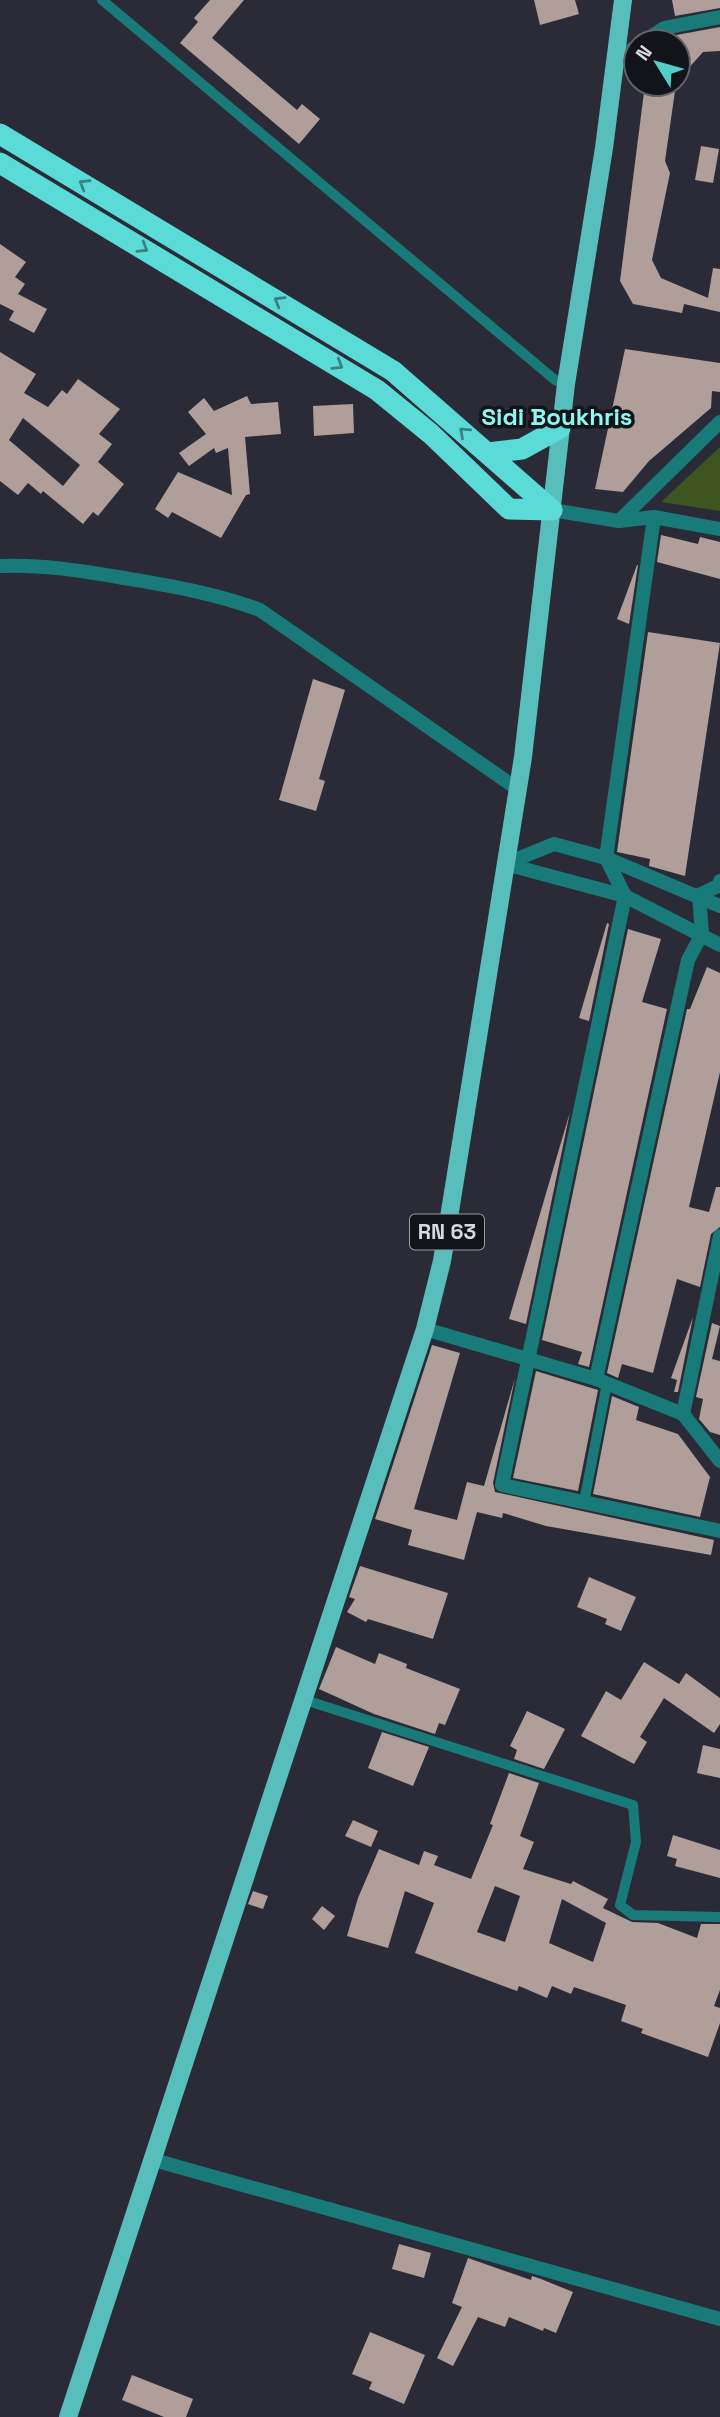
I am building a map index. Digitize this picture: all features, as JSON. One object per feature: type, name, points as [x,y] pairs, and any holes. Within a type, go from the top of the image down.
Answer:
[{"type":"highway","points":[[0,134],[393,371],[552,510]]},
{"type":"highway","points":[[0,163],[377,390],[431,434],[509,509],[552,510]]},
{"type":"highway","points":[[488,453],[522,450],[560,428]]},
{"type":"main road","name":"RN 63","points":[[68,2417],[305,1700],[425,1329],[442,1261],[523,757],[560,428],[623,0]]},
{"type":"street","points":[[664,28],[720,17]]},
{"type":"street","points":[[615,60],[622,56]]},
{"type":"street","points":[[619,521],[720,422]]},
{"type":"street","points":[[552,510],[619,521],[654,517],[720,529]]},
{"type":"street","points":[[654,517],[606,858],[625,896],[502,1485],[720,1531]]},
{"type":"street","points":[[0,566],[26,565],[68,569],[217,594],[260,610],[516,788]]},
{"type":"street","points":[[505,864],[554,844],[606,858],[720,906]]},
{"type":"street","points":[[505,864],[625,896],[702,934],[720,946]]},
{"type":"street","points":[[699,895],[720,885],[720,881]]},
{"type":"street","points":[[602,1381],[688,960],[702,934],[699,895]]},
{"type":"street","points":[[683,1414],[720,1236]]},
{"type":"street","points":[[425,1329],[602,1381],[683,1414],[720,1461]]},
{"type":"street","points":[[154,2160],[720,2319]]},
{"type":"lane","points":[[102,0],[555,380],[566,384]]},
{"type":"lane","points":[[584,1502],[602,1381]]},
{"type":"lane","points":[[305,1700],[633,1805],[636,1842],[620,1905],[633,1915],[720,1917]]},
{"type":"green space","points":[[720,447],[720,511],[661,502]]},
{"type":"building","points":[[210,0],[244,0],[212,38],[297,110],[302,104],[320,119],[299,144],[180,43],[198,22],[194,18]]},
{"type":"building","points":[[534,0],[575,0],[579,14],[540,25]]},
{"type":"building","points":[[672,0],[720,0],[720,8],[675,16]]},
{"type":"building","points":[[720,27],[720,51],[703,52],[692,64],[692,32]]},
{"type":"building","points":[[643,98],[674,98],[665,161],[670,173],[652,260],[661,278],[708,298],[713,268],[720,269],[720,312],[684,304],[682,313],[633,304],[620,281]]},
{"type":"building","points":[[701,146],[719,149],[713,183],[695,180]]},
{"type":"building","points":[[0,244],[26,262],[15,277],[25,284],[18,294],[47,309],[34,333],[9,320],[14,311],[0,304]]},
{"type":"building","points":[[625,349],[720,363],[720,392],[712,391],[711,408],[649,461],[623,492],[595,489]]},
{"type":"building","points":[[0,352],[36,374],[24,393],[48,407],[62,390],[67,394],[78,379],[120,409],[99,434],[112,444],[98,462],[124,484],[98,516],[93,512],[83,524],[43,491],[41,494],[28,483],[18,495],[0,481]],"holes":[[[23,418],[80,465],[63,486],[9,440]]]},
{"type":"building","points":[[247,396],[251,404],[278,402],[281,434],[245,437],[250,494],[246,495],[221,538],[172,512],[168,518],[155,509],[178,472],[232,495],[228,448],[216,453],[214,448],[189,466],[179,453],[206,434],[188,412],[204,398],[214,411]]},
{"type":"building","points":[[353,404],[354,433],[314,436],[313,406]]},
{"type":"building","points":[[661,535],[698,544],[700,537],[720,542],[720,579],[657,562]]},
{"type":"building","points":[[638,565],[629,624],[617,619]]},
{"type":"building","points":[[648,632],[720,643],[685,876],[649,866],[650,859],[617,852]]},
{"type":"building","points":[[313,679],[345,690],[319,779],[325,781],[316,811],[279,800]]},
{"type":"building","points":[[607,923],[609,924],[589,1021],[579,1018]]},
{"type":"building","points":[[628,929],[661,939],[642,1002],[667,1009],[589,1367],[578,1364],[582,1352],[542,1340]]},
{"type":"building","points":[[707,967],[720,973],[720,1072],[689,1207],[709,1212],[716,1187],[720,1187],[720,1227],[711,1234],[700,1287],[677,1279],[653,1373],[622,1364],[618,1378],[607,1373],[687,1009],[690,1009]]},
{"type":"building","points":[[570,1112],[526,1324],[509,1319]]},
{"type":"building","points":[[693,1317],[678,1392],[674,1392],[677,1380],[671,1378]]},
{"type":"building","points":[[712,1323],[720,1326],[712,1359],[720,1361],[720,1435],[710,1432],[699,1419],[703,1399],[696,1397]]},
{"type":"building","points":[[432,1345],[460,1353],[414,1509],[457,1520],[467,1482],[484,1486],[515,1378],[493,1483],[495,1492],[714,1540],[711,1555],[546,1526],[503,1513],[502,1518],[477,1512],[464,1560],[408,1545],[412,1530],[375,1519]]},
{"type":"building","points":[[536,1371],[598,1390],[578,1491],[513,1478]]},
{"type":"building","points":[[612,1396],[639,1407],[636,1420],[678,1434],[710,1477],[700,1517],[593,1494]]},
{"type":"building","points":[[360,1566],[448,1593],[433,1639],[368,1619],[366,1622],[347,1612],[355,1599],[349,1597]]},
{"type":"building","points":[[589,1577],[636,1597],[621,1631],[605,1624],[607,1619],[577,1607]]},
{"type":"building","points":[[336,1647],[375,1664],[379,1653],[407,1664],[406,1668],[460,1689],[445,1725],[439,1723],[435,1734],[374,1714],[319,1689]]},
{"type":"building","points":[[644,1662],[679,1684],[686,1673],[720,1698],[720,1724],[714,1733],[664,1698],[640,1737],[647,1742],[634,1764],[581,1736],[606,1691],[621,1700]]},
{"type":"building","points":[[527,1711],[565,1729],[544,1769],[514,1759],[517,1750],[510,1746]]},
{"type":"building","points":[[382,1732],[429,1747],[413,1786],[368,1768]]},
{"type":"building","points":[[703,1745],[720,1749],[720,1778],[697,1773]]},
{"type":"building","points":[[509,1773],[539,1783],[520,1836],[534,1842],[523,1869],[571,1884],[573,1881],[608,1899],[603,1908],[632,1922],[658,1923],[697,1938],[701,1924],[720,1924],[720,1990],[714,2006],[720,2008],[720,2023],[708,2057],[641,2033],[643,2029],[621,2021],[626,2005],[574,1987],[571,1994],[552,1986],[547,1998],[519,1986],[517,1991],[415,1953],[434,1903],[405,1891],[388,1948],[347,1936],[358,1898],[379,1849],[419,1865],[424,1851],[438,1856],[434,1865],[471,1879],[493,1825],[490,1824]],"holes":[[[495,1886],[520,1896],[505,1942],[477,1932]],[[562,1899],[606,1923],[593,1962],[549,1943]]]},
{"type":"building","points":[[353,1820],[378,1831],[371,1847],[345,1836]]},
{"type":"building","points":[[673,1835],[720,1850],[720,1878],[675,1866],[677,1859],[667,1856]]},
{"type":"building","points":[[253,1891],[268,1896],[263,1909],[248,1904]]},
{"type":"building","points":[[322,1906],[335,1916],[324,1930],[312,1919]]},
{"type":"building","points":[[399,2244],[431,2253],[424,2278],[392,2269]]},
{"type":"building","points":[[468,2258],[531,2280],[532,2276],[573,2292],[556,2333],[544,2328],[543,2331],[509,2317],[505,2327],[478,2317],[453,2366],[437,2358],[462,2307],[452,2303]]},
{"type":"building","points":[[370,2332],[425,2355],[404,2404],[369,2389],[372,2382],[352,2374]]},
{"type":"building","points":[[132,2375],[193,2399],[186,2417],[164,2417],[122,2400]]},
{"type":"district","name":"Sidi Boukhris","points":[[557,417]]}]
